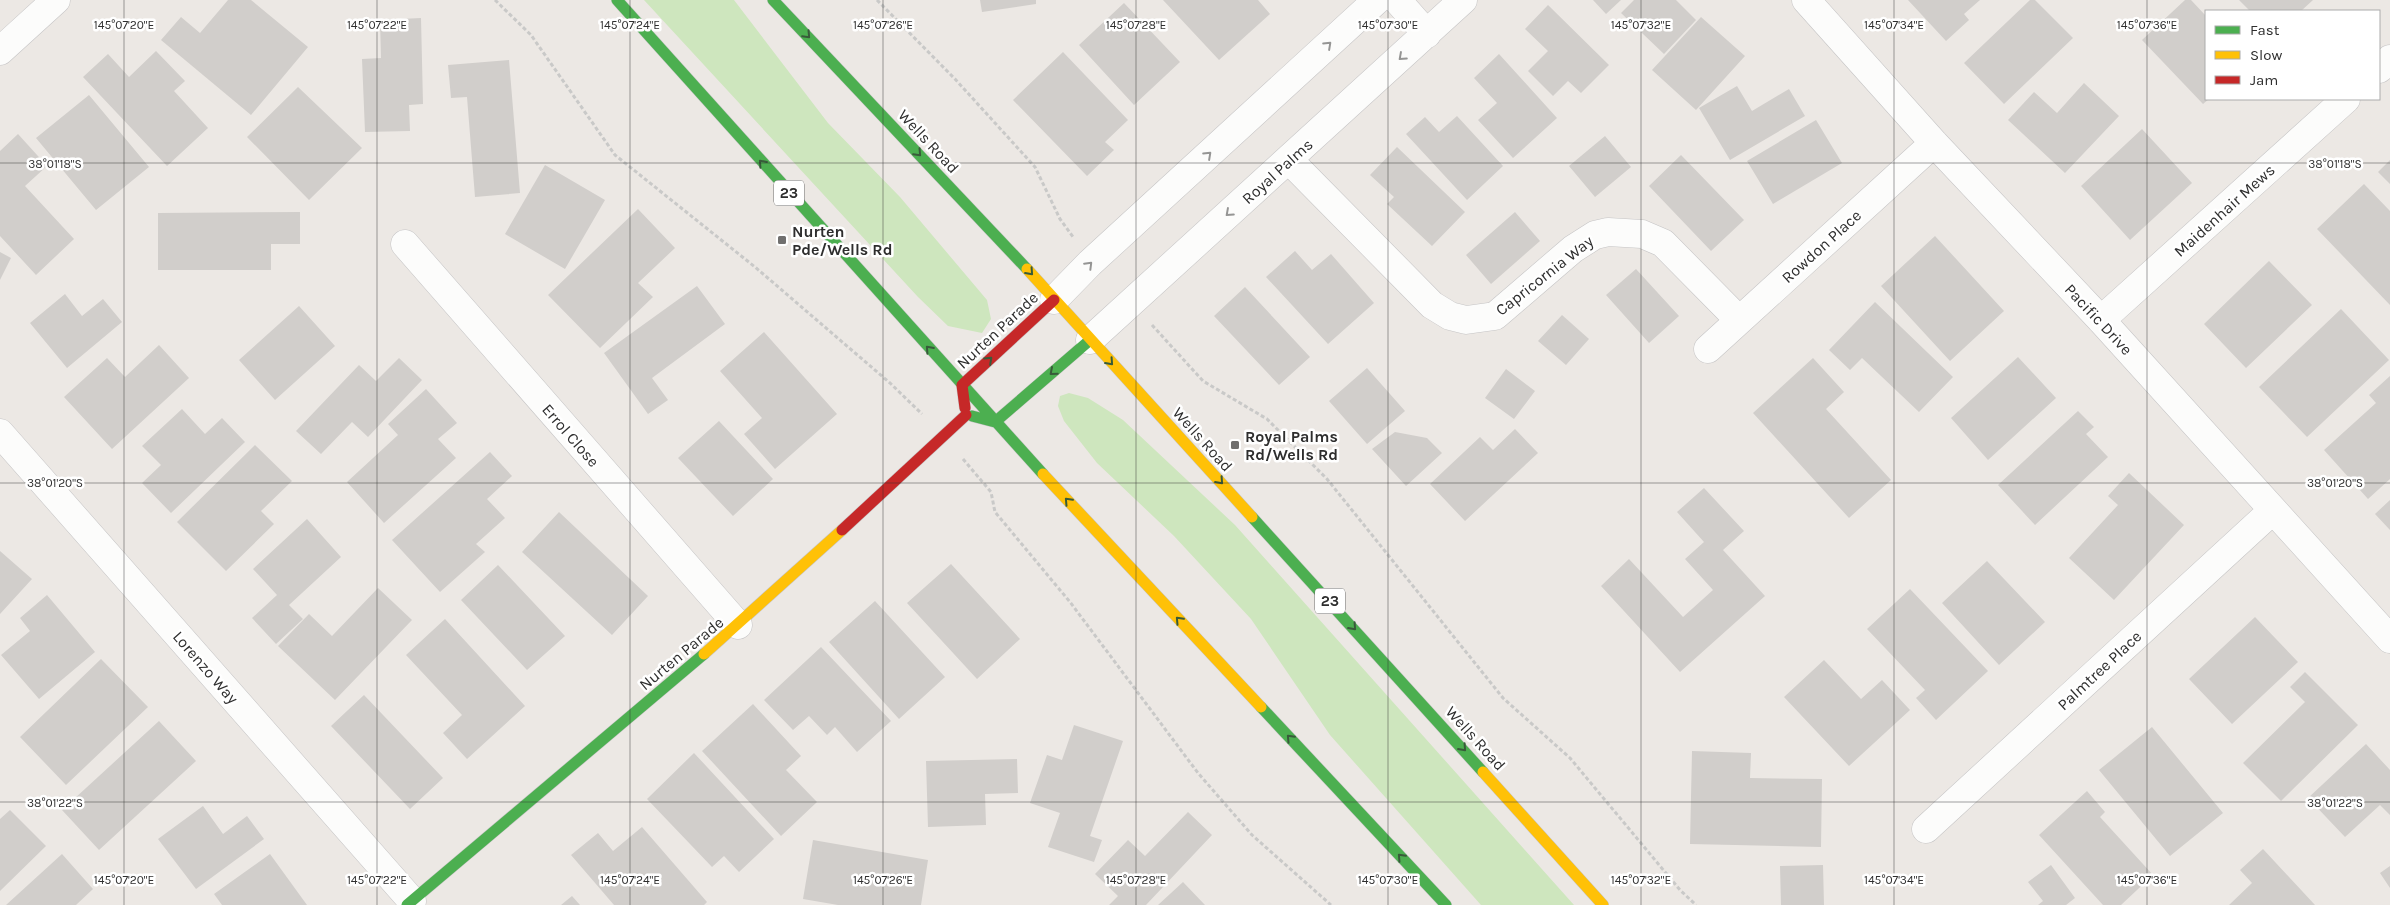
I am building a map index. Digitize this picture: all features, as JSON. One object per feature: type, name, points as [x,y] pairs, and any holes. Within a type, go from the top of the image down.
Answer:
[{"type":"main road","name":"23","points":[[616,0],[995,422],[1446,905]]},
{"type":"main road","name":"Wells Road","points":[[773,0],[1054,300],[1478,765],[1603,905]]},
{"type":"main road","name":"Nurten Parade","points":[[410,903],[738,625],[966,415],[962,385],[1054,300]]},
{"type":"main road","points":[[966,415],[995,422],[1090,340]]},
{"type":"street","points":[[0,50],[56,0]]},
{"type":"street","points":[[1054,300],[1090,263],[1377,0]]},
{"type":"street","points":[[1397,0],[1427,34]]},
{"type":"street","name":"Royal Palms","points":[[1090,340],[1463,0]]},
{"type":"street","name":"Pacific Drive","points":[[1806,0],[1934,143],[2101,320],[2272,511],[2390,639]]},
{"type":"street","points":[[2380,68],[2390,59]]},
{"type":"street","name":"Maidenhair Mews","points":[[2101,320],[2345,100]]},
{"type":"street","name":"Rowdon Place","points":[[1708,349],[1934,143]]},
{"type":"street","name":"Capricornia Way","points":[[1289,160],[1432,305],[1450,316],[1466,320],[1495,316],[1573,249],[1595,235],[1608,232],[1642,234],[1663,243],[1739,320]]},
{"type":"street","name":"Errol Close","points":[[405,244],[738,625]]},
{"type":"street","name":"Lorenzo Way","points":[[0,433],[410,903]]},
{"type":"street","name":"Palmtree Place","points":[[1926,829],[2272,511]]},
{"type":"path","points":[[877,0],[955,79],[1035,167],[1060,219],[1090,263]]},
{"type":"path","points":[[1130,304],[1203,381],[1267,419],[1327,479],[1503,698],[1570,758],[1680,890],[1696,905]]},
{"type":"green space","points":[[644,0],[734,0],[828,123],[900,197],[987,300],[991,319],[982,333],[948,326],[918,297]]},
{"type":"green space","points":[[1069,393],[1088,398],[1123,420],[1235,525],[1574,905],[1481,905],[1330,735],[1251,619],[1174,536],[1097,463],[1064,421],[1058,406],[1060,396]]},
{"type":"building","points":[[228,0],[251,0],[308,47],[251,115],[161,40],[181,17],[200,33]]},
{"type":"building","points":[[980,0],[1036,0],[1036,4],[982,12]]},
{"type":"building","points":[[1163,0],[1258,0],[1270,14],[1219,60]]},
{"type":"building","points":[[1593,0],[1621,0],[1606,14]]},
{"type":"building","points":[[1634,0],[1676,0],[1696,20],[1664,54],[1621,13]]},
{"type":"building","points":[[1908,0],[1980,0],[1964,14],[1969,20],[1946,41]]},
{"type":"building","points":[[2030,0],[2035,0],[2073,38],[2004,104],[1964,63]]},
{"type":"building","points":[[2185,0],[2191,0],[2205,15],[2205,100],[2208,100],[2203,104],[2142,40]]},
{"type":"building","points":[[2239,0],[2313,0],[2302,10],[2249,10]]},
{"type":"building","points":[[1124,3],[1180,62],[1134,105],[1079,45]]},
{"type":"building","points":[[1548,5],[1609,65],[1581,93],[1568,81],[1553,96],[1528,71],[1548,51],[1525,29]]},
{"type":"building","points":[[1701,17],[1745,56],[1696,110],[1652,70]]},
{"type":"building","points":[[421,18],[423,104],[409,105],[410,131],[365,132],[362,59],[381,58],[380,20]]},
{"type":"building","points":[[156,51],[185,81],[174,91],[208,128],[167,166],[83,77],[108,54],[129,77]]},
{"type":"building","points":[[1063,52],[1128,120],[1105,142],[1114,150],[1087,176],[1013,100]]},
{"type":"building","points":[[1499,54],[1557,118],[1513,158],[1478,120],[1497,103],[1474,78]]},
{"type":"building","points":[[509,60],[520,193],[475,197],[467,97],[451,98],[448,65]]},
{"type":"building","points":[[2084,83],[2119,116],[2065,173],[2008,120],[2034,92],[2057,113]]},
{"type":"building","points":[[1737,86],[1752,111],[1789,89],[1805,116],[1730,160],[1699,108]]},
{"type":"building","points":[[298,87],[362,148],[309,200],[247,137]]},
{"type":"building","points":[[89,95],[149,167],[96,210],[36,138]]},
{"type":"building","points":[[1457,116],[1503,166],[1467,200],[1406,134],[1425,117],[1439,132]]},
{"type":"building","points":[[1816,120],[1842,163],[1773,204],[1747,161]]},
{"type":"building","points":[[2142,129],[2192,183],[2130,240],[2081,186]]},
{"type":"building","points":[[18,134],[47,166],[25,186],[74,239],[36,275],[0,236],[0,151]]},
{"type":"building","points":[[1605,136],[1631,167],[1595,197],[1569,166]]},
{"type":"building","points":[[1397,147],[1465,212],[1432,246],[1387,204],[1394,197],[1370,175]]},
{"type":"building","points":[[1681,155],[1744,220],[1711,251],[1649,186]]},
{"type":"building","points":[[2390,160],[2390,184],[2378,172]]},
{"type":"building","points":[[545,165],[605,200],[565,269],[505,234]]},
{"type":"building","points":[[2364,184],[2390,211],[2390,305],[2317,229]]},
{"type":"building","points":[[638,209],[675,248],[638,283],[653,297],[600,348],[548,295]]},
{"type":"building","points":[[300,212],[300,244],[271,244],[271,270],[158,270],[158,213]]},
{"type":"building","points":[[1515,212],[1540,241],[1491,284],[1466,255]]},
{"type":"building","points":[[1935,236],[2004,311],[1950,361],[1881,286]]},
{"type":"building","points":[[1295,251],[1312,270],[1331,254],[1374,303],[1328,344],[1266,277]]},
{"type":"building","points":[[0,252],[11,258],[0,280]]},
{"type":"building","points":[[2269,261],[2312,305],[2246,368],[2204,324]]},
{"type":"building","points":[[1636,269],[1679,316],[1649,343],[1606,295]]},
{"type":"building","points":[[697,286],[725,324],[652,378],[668,400],[648,414],[604,353]]},
{"type":"building","points":[[1245,287],[1310,357],[1279,385],[1214,316]]},
{"type":"building","points":[[65,294],[82,316],[103,299],[122,322],[67,368],[30,323]]},
{"type":"building","points":[[1875,302],[1953,377],[1919,412],[1862,358],[1850,370],[1829,350]]},
{"type":"building","points":[[299,306],[335,346],[275,400],[239,360]]},
{"type":"building","points":[[2341,309],[2389,360],[2307,437],[2259,387]]},
{"type":"building","points":[[1562,315],[1589,339],[1566,365],[1538,341]]},
{"type":"building","points":[[764,332],[837,414],[775,469],[744,434],[762,418],[720,371]]},
{"type":"building","points":[[159,345],[189,378],[112,449],[64,397],[107,358],[125,377]]},
{"type":"building","points":[[2018,357],[2056,398],[1988,460],[1951,418]]},
{"type":"building","points":[[399,358],[422,380],[368,437],[352,422],[321,454],[296,431],[359,365],[376,381]]},
{"type":"building","points":[[1813,358],[1844,392],[1826,409],[1891,480],[1849,518],[1753,413]]},
{"type":"building","points":[[1367,368],[1405,411],[1367,444],[1329,401]]},
{"type":"building","points":[[1506,369],[1535,391],[1514,419],[1485,398]]},
{"type":"building","points":[[2390,376],[2390,479],[2368,499],[2324,450],[2376,403],[2369,395]]},
{"type":"building","points":[[426,389],[457,423],[438,439],[456,458],[384,523],[347,482],[398,435],[388,424]]},
{"type":"building","points":[[182,409],[205,434],[222,418],[245,442],[171,513],[142,483],[161,465],[142,446]]},
{"type":"building","points":[[2078,411],[2094,427],[2086,434],[2108,457],[2035,525],[1998,485]]},
{"type":"building","points":[[719,421],[773,479],[733,516],[678,458]]},
{"type":"building","points":[[1515,429],[1538,453],[1465,521],[1430,484],[1480,437],[1493,450]]},
{"type":"building","points":[[1395,432],[1427,438],[1442,453],[1406,486],[1372,449]]},
{"type":"building","points":[[255,445],[292,481],[261,511],[274,524],[226,571],[177,522]]},
{"type":"building","points":[[490,452],[512,476],[487,499],[505,518],[476,544],[485,552],[440,592],[392,540]]},
{"type":"building","points":[[2129,473],[2184,525],[2114,600],[2069,558],[2118,505],[2108,496]]},
{"type":"building","points":[[1704,488],[1744,531],[1723,550],[1765,596],[1680,672],[1601,586],[1629,559],[1683,617],[1713,590],[1685,559],[1704,542],[1677,512]]},
{"type":"building","points":[[2390,500],[2390,530],[2375,514]]},
{"type":"building","points":[[559,512],[648,596],[612,635],[522,552]]},
{"type":"building","points":[[307,519],[341,557],[289,605],[303,619],[276,644],[252,618],[277,595],[253,569]]},
{"type":"building","points":[[0,551],[32,579],[0,614]]},
{"type":"building","points":[[1987,561],[2045,622],[1999,665],[1942,603]]},
{"type":"building","points":[[951,564],[1020,639],[977,679],[907,603]]},
{"type":"building","points":[[498,565],[565,636],[527,670],[461,600]]},
{"type":"building","points":[[378,588],[412,620],[335,700],[278,646],[309,614],[332,636]]},
{"type":"building","points":[[1910,589],[1988,671],[1936,720],[1916,698],[1925,690],[1867,629]]},
{"type":"building","points":[[47,595],[95,652],[39,699],[1,655],[30,631],[20,618]]},
{"type":"building","points":[[875,601],[945,677],[899,719],[829,642]]},
{"type":"building","points":[[2255,617],[2298,662],[2232,724],[2189,679]]},
{"type":"building","points":[[445,619],[525,706],[467,759],[443,733],[462,715],[406,655]]},
{"type":"building","points":[[821,647],[891,721],[857,752],[835,727],[827,735],[809,716],[793,730],[764,700]]},
{"type":"building","points":[[101,659],[148,707],[66,785],[20,737]]},
{"type":"building","points":[[1824,660],[1861,699],[1882,680],[1910,710],[1849,766],[1784,697]]},
{"type":"building","points":[[2305,672],[2358,725],[2281,801],[2243,763],[2305,702],[2290,687]]},
{"type":"building","points":[[364,695],[443,778],[410,809],[331,726]]},
{"type":"building","points":[[753,704],[801,756],[786,770],[817,802],[781,836],[702,751]]},
{"type":"building","points":[[159,721],[196,761],[99,850],[62,810]]},
{"type":"building","points":[[1074,725],[1123,741],[1090,836],[1102,840],[1094,862],[1048,847],[1060,813],[1030,803],[1047,755],[1062,760]]},
{"type":"building","points":[[2152,727],[2223,813],[2170,856],[2099,770]]},
{"type":"building","points":[[2366,744],[2390,770],[2390,815],[2380,805],[2345,837],[2308,798]]},
{"type":"building","points":[[1692,751],[1751,753],[1750,778],[1822,779],[1821,847],[1690,844]]},
{"type":"building","points":[[694,753],[774,839],[739,872],[724,856],[712,867],[647,799]]},
{"type":"building","points":[[1017,759],[1018,793],[985,794],[986,825],[928,827],[926,761]]},
{"type":"building","points":[[2087,791],[2105,812],[2100,817],[2153,875],[2121,905],[2103,905],[2039,835]]},
{"type":"building","points":[[203,806],[223,834],[247,816],[264,839],[196,889],[158,839]]},
{"type":"building","points":[[10,810],[46,846],[0,891],[0,819]]},
{"type":"building","points":[[1188,812],[1212,835],[1146,905],[1109,905],[1118,896],[1095,874],[1128,840],[1145,856]]},
{"type":"building","points":[[642,827],[707,902],[704,905],[614,905],[571,855],[598,833],[613,851]]},
{"type":"building","points":[[813,840],[928,860],[921,905],[838,905],[803,899]]},
{"type":"building","points":[[2263,849],[2315,905],[2229,905],[2252,883],[2240,870]]},
{"type":"building","points":[[62,854],[93,889],[76,905],[6,905]]},
{"type":"building","points":[[270,854],[307,905],[222,905],[214,894]]},
{"type":"building","points":[[1823,865],[1824,905],[1781,905],[1780,866]]},
{"type":"building","points":[[2051,865],[2075,898],[2066,905],[2038,905],[2043,901],[2028,882]]},
{"type":"building","points":[[2390,866],[2390,888],[2380,873]]},
{"type":"building","points":[[1183,882],[1205,905],[1158,905]]},
{"type":"building","points":[[572,896],[580,905],[561,905]]},
{"type":"traffic: fast","points":[[617,0],[1043,474]]},
{"type":"traffic: fast","points":[[773,0],[1027,269]]},
{"type":"traffic: fast","points":[[972,416],[995,422],[1090,340]]},
{"type":"traffic: fast","points":[[1252,517],[1483,772]]},
{"type":"traffic: fast","points":[[407,905],[704,654]]},
{"type":"traffic: fast","points":[[1261,707],[1446,905]]},
{"type":"traffic: slow","points":[[1027,269],[1252,517]]},
{"type":"traffic: slow","points":[[1043,474],[1261,707]]},
{"type":"traffic: slow","points":[[704,654],[842,530]]},
{"type":"traffic: slow","points":[[1483,772],[1603,905]]},
{"type":"traffic: jam","points":[[965,408],[962,385],[1054,300]]},
{"type":"traffic: jam","points":[[842,530],[966,415]]},
{"type":"place","name":"Nurten Pde/Wells Rd","points":[[782,240]]},
{"type":"place","name":"Royal Palms Rd/Wells Rd","points":[[1235,445]]}]
